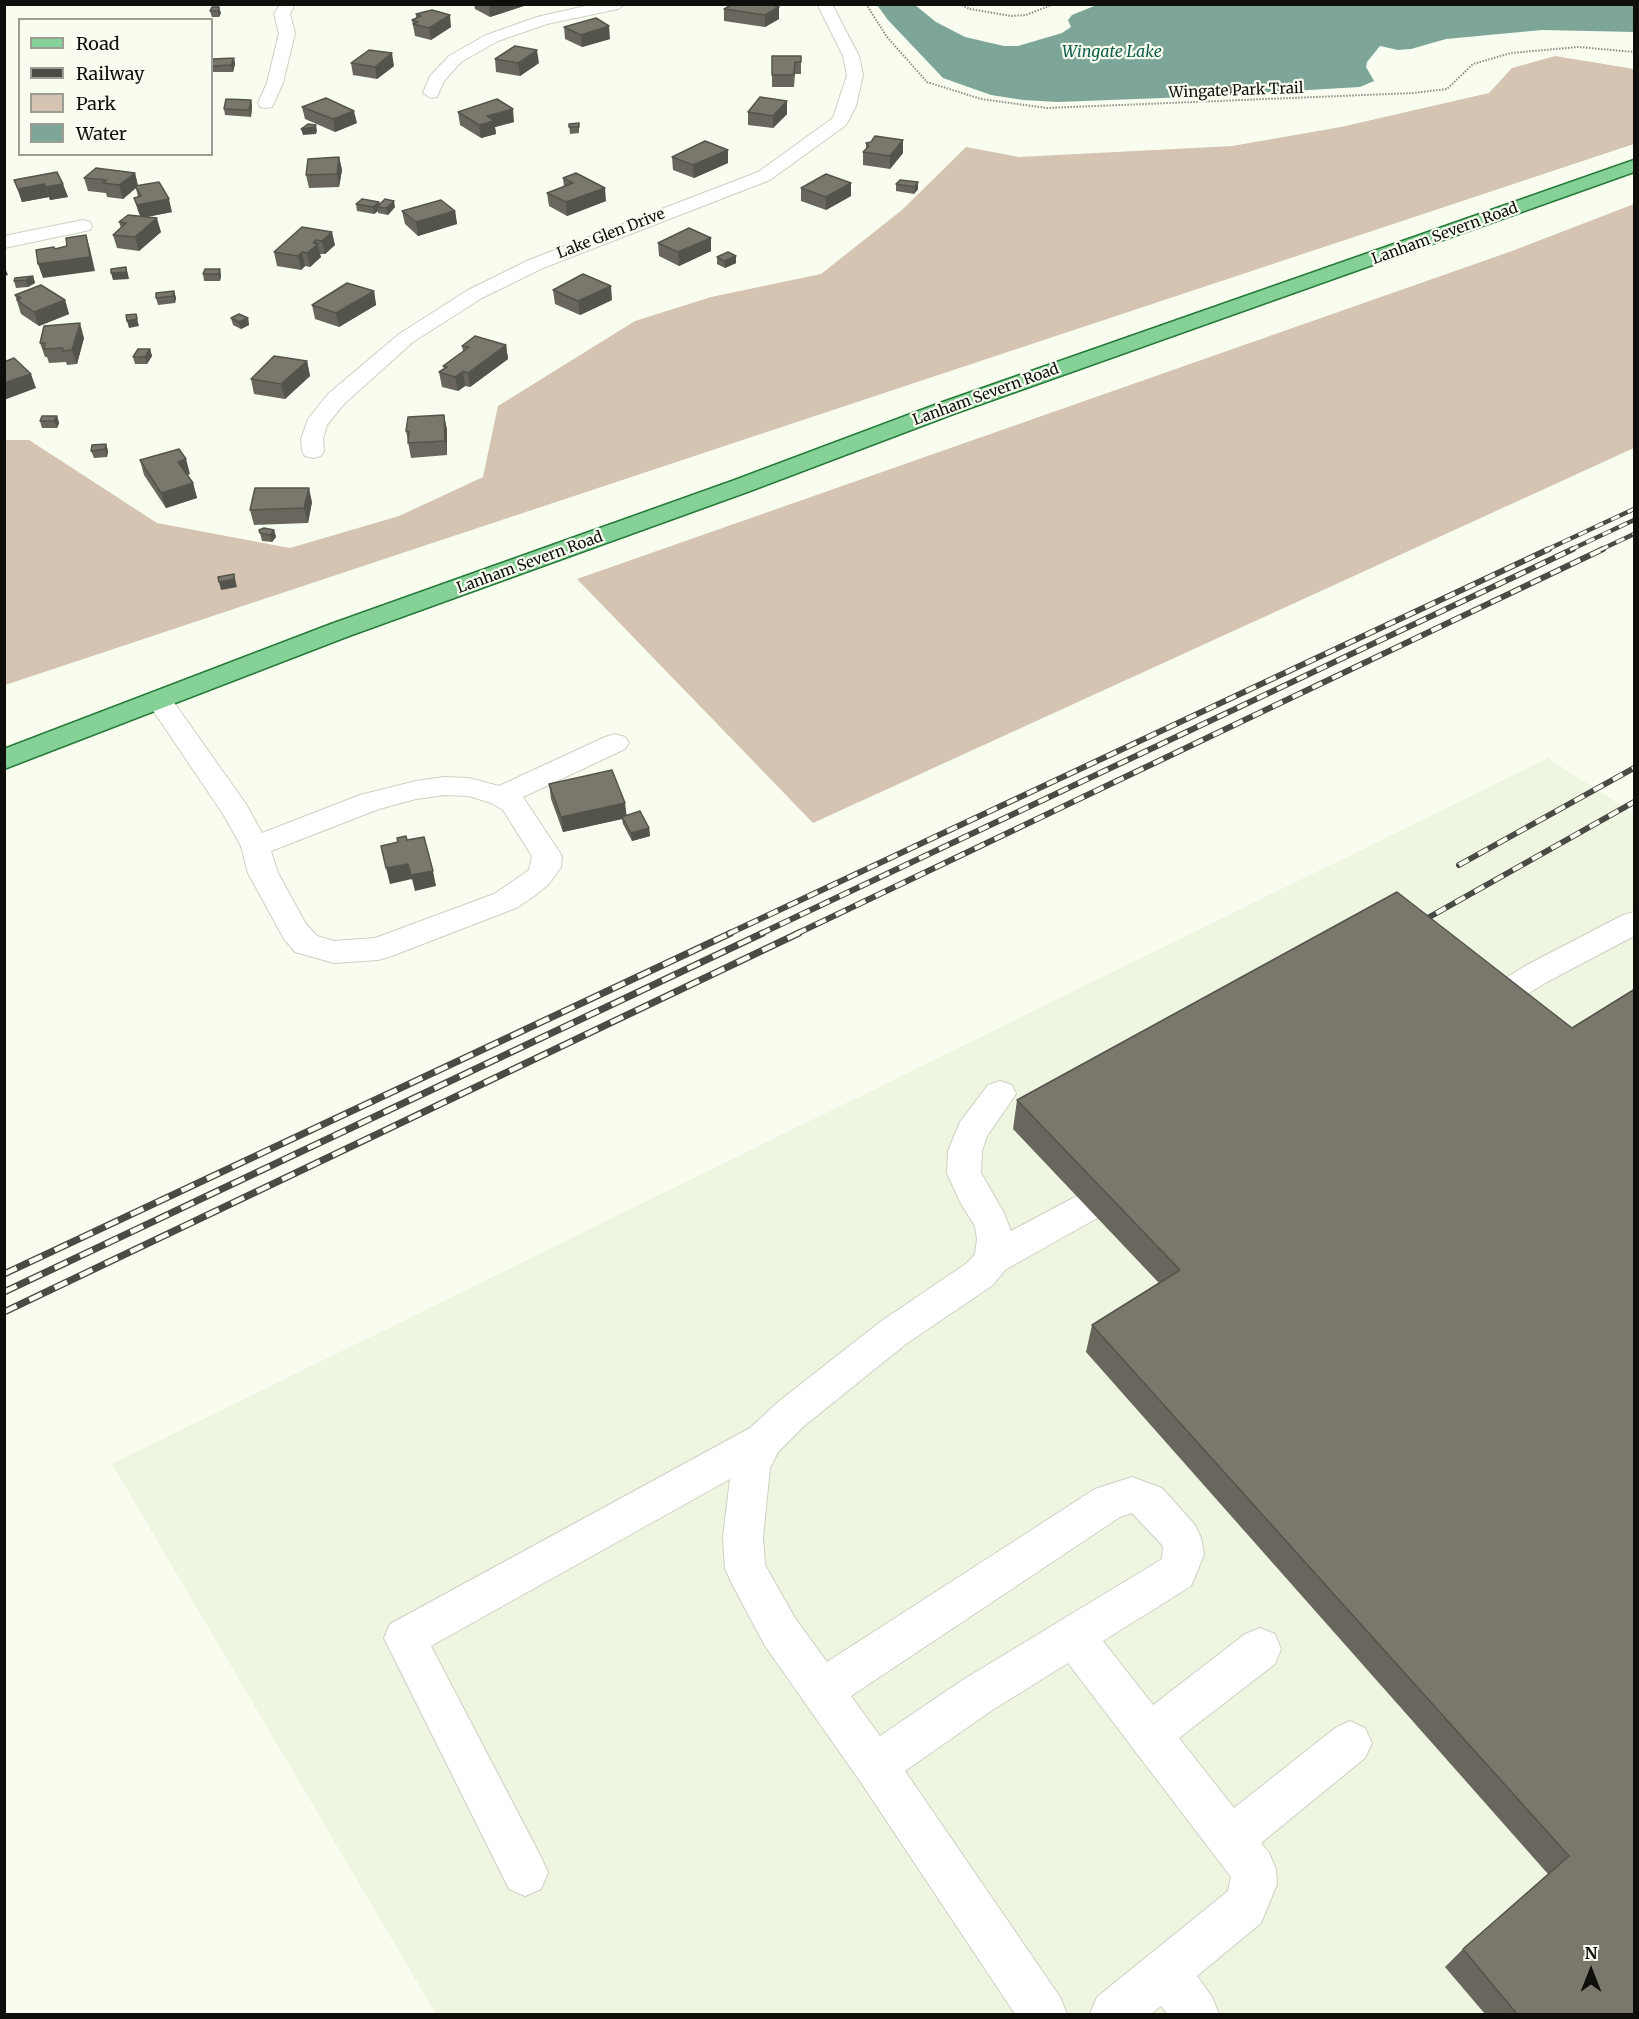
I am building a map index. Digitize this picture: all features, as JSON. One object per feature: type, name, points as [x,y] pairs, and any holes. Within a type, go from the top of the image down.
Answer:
[{"type":"main road","name":"Lanham Severn Road","points":[[4,760],[340,630],[720,494],[948,408],[1635,166]]},
{"type":"main road","name":"Lanham Severn Road","points":[[4,737],[340,630]]},
{"type":"street","points":[[266,103],[275,83],[287,33],[282,14],[288,4]]},
{"type":"street","points":[[431,93],[436,80],[455,59],[492,38],[543,20],[618,4]]},
{"type":"street","name":"Lake Glen Drive","points":[[313,451],[312,439],[316,424],[336,399],[405,338],[475,294],[536,264],[764,176],[840,121],[848,106],[855,75],[851,56],[824,4]]},
{"type":"street","points":[[4,242],[83,226]]},
{"type":"street","points":[[159,700],[236,811],[255,846],[263,873],[295,931],[306,944],[334,952],[378,949],[478,913],[505,901],[539,877],[546,867],[547,856],[513,803],[501,796],[444,786],[416,790],[370,802],[255,846]]},
{"type":"street","points":[[501,796],[615,743]]},
{"type":"street","points":[[1489,1003],[1536,974],[1635,923]]},
{"type":"street","points":[[992,1259],[995,1239],[992,1223],[972,1192],[964,1173],[965,1152],[972,1131],[999,1094]]},
{"type":"street","points":[[525,1873],[405,1638],[764,1440],[790,1414],[893,1333],[981,1274],[992,1259],[1087,1207]]},
{"type":"street","points":[[764,1440],[751,1468],[745,1505],[742,1537],[745,1568],[780,1632],[875,1766],[1043,2014]]},
{"type":"street","points":[[821,1691],[1108,1502],[1132,1495],[1148,1501],[1181,1538],[1184,1554],[1177,1572],[976,1696],[875,1766]]},
{"type":"street","points":[[1072,1635],[1253,1869],[1254,1884],[1245,1907],[1114,2014]]},
{"type":"street","points":[[1150,1734],[1260,1649]]},
{"type":"street","points":[[1230,1839],[1350,1743]]},
{"type":"street","points":[[1166,1971],[1195,2014]]},
{"type":"path","name":"Wingate Park Trail","points":[[866,4],[887,36],[927,81],[981,99],[1047,108],[1422,92],[1447,89],[1473,64],[1510,53],[1578,47],[1635,52]]},
{"type":"path","points":[[959,4],[970,9],[1011,16],[1026,15],[1054,4]]},
{"type":"shaded area","points":[[1548,758],[1634,814],[1634,2014],[436,2014],[112,1464]]},
{"type":"green space","points":[[1555,56],[1634,69],[1634,144],[5,685],[5,440],[29,440],[157,523],[290,548],[399,516],[483,477],[498,406],[635,321],[711,297],[821,274],[902,210],[966,147],[1019,157],[1232,146],[1341,127],[1489,93],[1512,68]]},
{"type":"green space","points":[[1634,204],[1634,448],[813,823],[577,579],[1512,251]]},
{"type":"water","name":"Wingate Lake","points":[[1099,4],[1634,5],[1634,32],[1542,30],[1446,39],[1411,49],[1398,50],[1380,46],[1367,62],[1366,67],[1374,81],[1360,87],[1058,102],[991,95],[943,78],[888,20],[877,5],[915,5],[936,22],[965,37],[1004,46],[1018,46],[1062,33],[1071,27],[1068,20],[1072,15]]},
{"type":"building","points":[[733,4],[768,4],[779,7],[765,15],[724,9]]},
{"type":"building","points":[[212,7],[219,7],[218,11],[210,11]]},
{"type":"building","points":[[432,10],[450,15],[429,28],[413,24],[418,22],[412,20],[421,16],[416,14]]},
{"type":"building","points":[[596,18],[609,26],[581,35],[564,27]]},
{"type":"building","points":[[515,46],[537,50],[518,63],[495,59]]},
{"type":"building","points":[[369,50],[392,53],[375,67],[351,63]]},
{"type":"building","points":[[772,56],[801,56],[801,62],[795,62],[794,75],[772,75]]},
{"type":"building","points":[[234,58],[231,65],[213,66],[213,59]]},
{"type":"building","points":[[1214,86],[1231,86],[1233,89],[1216,90]]},
{"type":"building","points":[[760,97],[787,101],[773,116],[748,112]]},
{"type":"building","points":[[326,98],[354,111],[333,119],[302,107]]},
{"type":"building","points":[[226,99],[251,100],[249,110],[224,109]]},
{"type":"building","points":[[497,99],[513,109],[487,116],[494,121],[479,125],[458,112]]},
{"type":"building","points":[[579,123],[579,127],[569,127],[569,124]]},
{"type":"building","points":[[308,124],[316,125],[301,129]]},
{"type":"building","points":[[875,136],[903,140],[890,156],[863,152],[869,146],[866,143],[871,142]]},
{"type":"building","points":[[705,141],[728,150],[693,165],[672,157]]},
{"type":"building","points":[[339,157],[337,174],[306,175],[308,159]]},
{"type":"building","points":[[96,168],[135,173],[119,185],[103,183],[107,180],[84,178]]},
{"type":"building","points":[[57,172],[63,184],[46,187],[44,184],[18,189],[14,180]]},
{"type":"building","points":[[576,173],[605,188],[566,202],[547,193],[573,183],[563,178]]},
{"type":"building","points":[[826,174],[851,183],[826,197],[801,188]]},
{"type":"building","points":[[900,180],[918,182],[915,187],[896,184]]},
{"type":"building","points":[[159,182],[169,199],[137,205],[134,198],[141,196],[135,186]]},
{"type":"building","points":[[362,199],[379,202],[373,207],[356,204]]},
{"type":"building","points":[[385,199],[394,201],[386,208],[377,207]]},
{"type":"building","points":[[441,200],[455,211],[416,222],[402,211]]},
{"type":"building","points":[[128,215],[157,218],[135,237],[113,235],[126,223],[119,222]]},
{"type":"building","points":[[302,227],[332,232],[322,241],[316,240],[313,243],[318,244],[307,253],[302,252],[298,256],[274,252]]},
{"type":"building","points":[[689,228],[711,238],[678,252],[658,243]]},
{"type":"building","points":[[86,235],[90,257],[38,264],[36,250],[67,246],[66,238]]},
{"type":"building","points":[[728,252],[736,256],[724,261],[717,257]]},
{"type":"building","points":[[126,267],[126,272],[111,273],[111,269]]},
{"type":"building","points":[[205,269],[220,269],[218,274],[203,274]]},
{"type":"building","points":[[583,274],[611,286],[578,301],[553,290]]},
{"type":"building","points":[[33,276],[26,280],[14,281],[15,278]]},
{"type":"building","points":[[347,283],[374,291],[336,313],[312,305]]},
{"type":"building","points":[[41,285],[65,300],[34,312],[17,300],[21,298],[15,295]]},
{"type":"building","points":[[174,291],[173,296],[156,298],[156,293]]},
{"type":"building","points":[[136,314],[137,319],[127,321],[126,315]]},
{"type":"building","points":[[239,314],[248,318],[239,322],[231,318]]},
{"type":"building","points":[[80,323],[72,350],[44,349],[45,343],[40,343],[44,326]]},
{"type":"building","points":[[475,336],[506,345],[468,373],[463,371],[455,377],[439,372],[447,367],[443,366],[469,347],[462,346]]},
{"type":"building","points":[[138,349],[150,349],[145,357],[133,357]]},
{"type":"building","points":[[274,356],[307,361],[281,384],[251,379]]},
{"type":"building","points":[[14,358],[31,374],[4,383],[4,362]]},
{"type":"building","points":[[444,415],[445,441],[408,443],[409,432],[406,431],[408,417]]},
{"type":"building","points":[[42,416],[57,416],[54,421],[40,421]]},
{"type":"building","points":[[106,444],[105,449],[91,451],[92,445]]},
{"type":"building","points":[[179,449],[186,459],[178,462],[193,483],[161,493],[140,460]]},
{"type":"building","points":[[255,488],[309,488],[304,508],[250,510]]},
{"type":"building","points":[[264,528],[274,530],[270,535],[260,533],[259,530]]},
{"type":"building","points":[[234,574],[234,579],[219,582],[218,577]]},
{"type":"building","points":[[612,770],[625,803],[561,817],[549,784]]},
{"type":"building","points":[[640,811],[649,828],[631,833],[622,817]]},
{"type":"building","points":[[406,836],[407,840],[424,837],[433,871],[411,875],[408,864],[386,868],[381,846],[398,842],[397,838]]},
{"type":"building","points":[[1397,892],[1572,1028],[1635,989],[1635,2014],[1517,2014],[1463,1949],[1569,1856],[1092,1325],[1180,1270],[1017,1100]]},
{"type":"railway","points":[[1546,550],[1634,509]]},
{"type":"railway","points":[[1570,550],[1634,520]]},
{"type":"railway","points":[[1600,550],[1634,534]]},
{"type":"railway","points":[[728,934],[1549,549]]},
{"type":"railway","points":[[760,934],[1573,549]]},
{"type":"railway","points":[[796,934],[1603,549]]},
{"type":"railway","points":[[1459,865],[1634,768]]},
{"type":"railway","points":[[1417,924],[1634,802]]},
{"type":"railway","points":[[4,1274],[731,933]]},
{"type":"railway","points":[[4,1292],[763,933]]},
{"type":"railway","points":[[4,1312],[799,933]]}]
